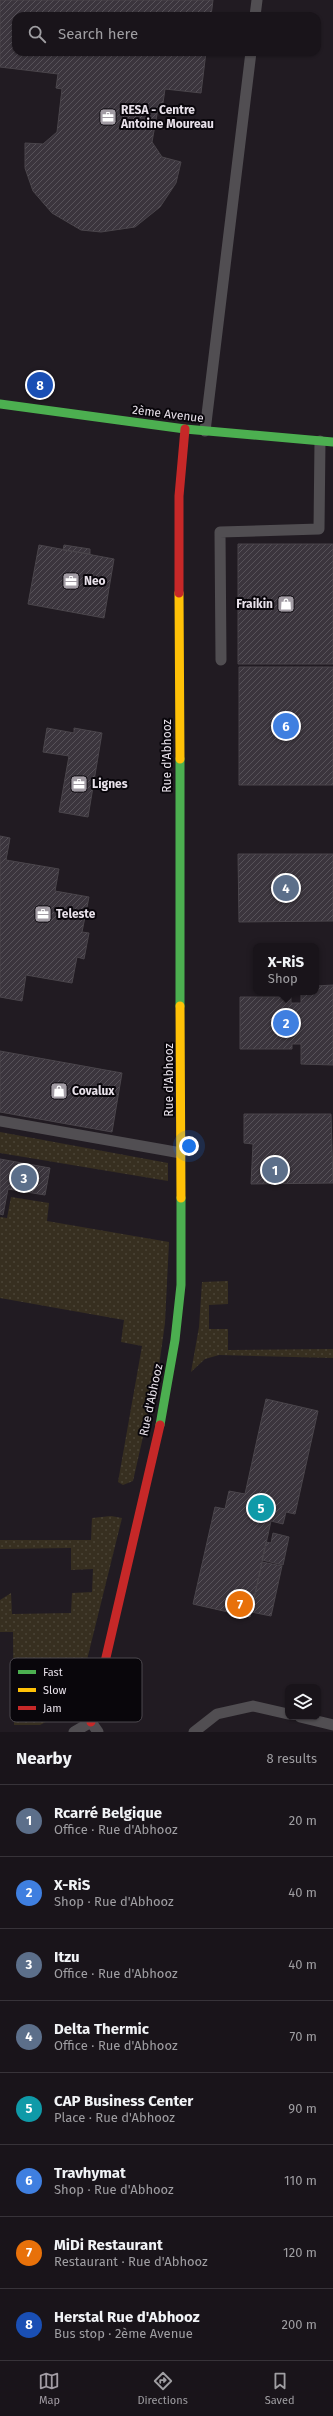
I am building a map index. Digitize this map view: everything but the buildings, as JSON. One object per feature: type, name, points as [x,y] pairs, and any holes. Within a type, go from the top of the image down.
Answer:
[{"type":"street","name":"2ème Avenue","points":[[0,404],[186,429],[333,442]]},
{"type":"street","name":"Rue d'Abhooz","points":[[106,1658],[167,1394],[177,1337],[181,1285],[182,1153],[179,496],[186,429]]},
{"type":"lane","points":[[256,12],[257,0]]},
{"type":"lane","points":[[205,431],[251,56]]},
{"type":"lane","points":[[221,660],[220,532],[320,529],[320,441]]},
{"type":"lane","points":[[0,1121],[182,1153]]},
{"type":"lane","points":[[194,1732],[217,1714],[253,1706],[285,1713]]},
{"type":"lane","points":[[312,1720],[333,1725]]},
{"type":"lane","points":[[74,1732],[91,1722],[98,1732]]},
{"type":"shaded area","points":[[0,1132],[168,1163],[168,1181],[0,1153]]},
{"type":"shaded area","points":[[11,1197],[49,1203],[47,1221],[169,1242],[165,1323],[159,1366],[133,1481],[123,1485],[118,1482],[142,1346],[121,1342],[124,1320],[0,1298],[0,1217],[7,1218]]},
{"type":"shaded area","points":[[228,1281],[228,1304],[209,1305],[209,1329],[228,1329],[228,1350],[333,1349],[333,1358],[219,1355],[205,1359],[191,1372],[199,1327],[202,1282]]},
{"type":"shaded area","points":[[111,1516],[122,1518],[87,1658],[13,1658],[13,1632],[0,1632],[0,1600],[11,1593],[12,1614],[71,1613],[72,1593],[92,1592],[93,1569],[71,1570],[71,1548],[0,1549],[0,1540],[91,1540],[92,1518]]},
{"type":"shaded area","points":[[14,1722],[46,1722],[40,1725],[14,1725]]},
{"type":"traffic: fast","points":[[0,404],[185,429],[333,442]]},
{"type":"traffic: fast","points":[[180,759],[180,1006]]},
{"type":"traffic: fast","points":[[160,1425],[175,1340],[181,1285],[181,1198]]},
{"type":"traffic: slow","points":[[179,593],[180,759]]},
{"type":"traffic: slow","points":[[180,1006],[181,1198]]},
{"type":"traffic: jam","points":[[179,593],[179,496],[185,429]]},
{"type":"traffic: jam","points":[[106,1658],[160,1425]]},
{"type":"place","name":"RESA - Centre Antoine Moureau","points":[[108,117]]},
{"type":"place","name":"Herstal Rue d'Abhooz","points":[[40,385]]},
{"type":"place","name":"Neo","points":[[71,581]]},
{"type":"place","name":"Fraikin","points":[[286,604]]},
{"type":"place","name":"Travhymat","points":[[286,726]]},
{"type":"place","name":"Lignes","points":[[79,784]]},
{"type":"place","name":"Delta Thermic","points":[[286,888]]},
{"type":"place","name":"Teleste","points":[[43,914]]},
{"type":"place","name":"X-RiS","points":[[286,1023]]},
{"type":"place","name":"Covalux","points":[[59,1091]]},
{"type":"place","name":"Rcarré Belgique","points":[[275,1170]]},
{"type":"place","name":"Itzu","points":[[24,1178]]},
{"type":"place","name":"CAP Business Center","points":[[261,1508]]},
{"type":"place","name":"MiDi Restaurant","points":[[240,1604]]}]
